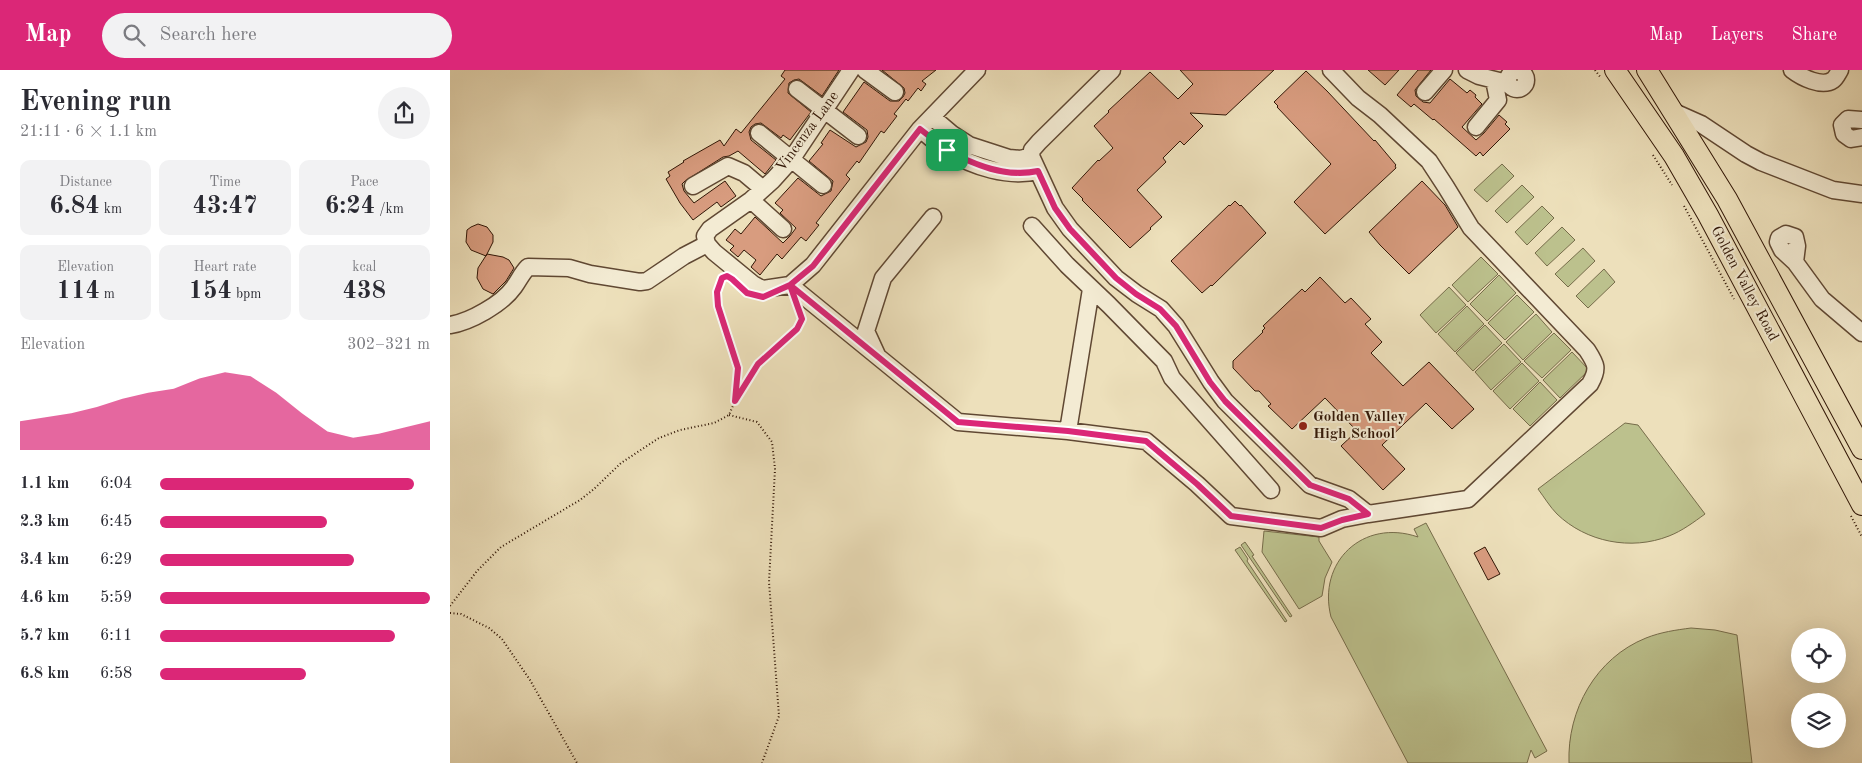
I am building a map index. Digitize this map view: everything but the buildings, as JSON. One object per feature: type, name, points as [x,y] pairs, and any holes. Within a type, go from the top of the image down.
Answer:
[{"type":"main road","name":"Golden Valley Road","points":[[1647,70],[1727,200],[1862,449]]},
{"type":"main road","name":"Golden Valley Road","points":[[1609,76],[1674,156],[1708,215],[1797,384],[1856,509]]},
{"type":"street","name":"Vincenza Lane","points":[[706,244],[705,236],[710,229],[757,195],[774,180],[791,160],[851,70]]},
{"type":"street","points":[[865,70],[895,92]]},
{"type":"street","points":[[450,325],[474,318],[501,299],[514,288],[528,267],[569,268],[590,274],[640,282],[647,281],[684,256],[706,244],[753,284],[762,289],[790,285],[813,266],[920,129],[977,70]]},
{"type":"street","points":[[1112,70],[1032,150],[1034,164],[1055,208],[1070,229],[1116,278],[1166,315],[1176,326],[1210,382],[1225,401],[1310,485],[1349,499],[1368,514]]},
{"type":"street","points":[[790,285],[844,331],[958,422],[1068,431],[1146,441],[1231,516],[1321,528],[1342,520],[1368,514],[1468,499],[1590,384],[1596,374],[1595,363],[1587,350],[1471,228],[1428,161],[1380,115],[1358,98],[1331,70]]},
{"type":"street","points":[[1425,92],[1444,70]]},
{"type":"street","points":[[1467,70],[1479,76],[1502,82],[1498,100],[1476,127]]},
{"type":"street","points":[[1792,70],[1798,75],[1823,84],[1833,80],[1840,70]]},
{"type":"street","points":[[798,89],[858,136]]},
{"type":"street","points":[[1674,112],[1701,124],[1761,162],[1833,190],[1862,194]]},
{"type":"street","points":[[932,117],[969,145],[1034,164]]},
{"type":"street","points":[[1862,120],[1848,119],[1842,125],[1844,134],[1852,139],[1862,138]]},
{"type":"street","points":[[920,129],[947,150],[966,161],[1014,174],[1024,174],[1034,164]]},
{"type":"street","points":[[759,133],[823,185]]},
{"type":"street","points":[[693,186],[728,166],[744,173],[757,195],[783,229]]},
{"type":"street","points":[[878,358],[866,331],[883,278],[933,217]]},
{"type":"street","points":[[1032,226],[1090,289],[1109,305],[1164,361],[1172,378],[1271,490]]},
{"type":"street","points":[[1796,262],[1822,299],[1862,332]]},
{"type":"street","points":[[1068,431],[1090,289]]},
{"type":"street","points":[[844,331],[859,334],[866,331]]},
{"type":"street","points":[[1797,384],[1820,371]]},
{"type":"path","points":[[1595,70],[1609,76]]},
{"type":"path","points":[[1653,155],[1676,192]]},
{"type":"path","points":[[1680,200],[1738,305]]},
{"type":"path","points":[[727,276],[722,278],[717,292],[718,306],[738,368],[735,401]]},
{"type":"path","points":[[729,415],[735,401],[758,364],[797,329],[802,319],[790,285]]},
{"type":"path","points":[[450,606],[477,572],[501,547],[580,500],[621,462],[659,438],[680,430],[714,422],[729,415],[757,422],[772,442],[775,469],[769,582],[779,716],[762,763]]},
{"type":"path","points":[[1856,509],[1862,537]]},
{"type":"path","points":[[450,613],[462,614],[489,628],[502,639],[530,680],[577,763]]},
{"type":"green space","points":[[1502,164],[1514,176],[1487,202],[1474,190]]},
{"type":"green space","points":[[1522,185],[1534,197],[1507,223],[1495,211]]},
{"type":"green space","points":[[1542,206],[1554,218],[1527,245],[1515,232]]},
{"type":"green space","points":[[1562,227],[1575,240],[1547,266],[1535,253]]},
{"type":"green space","points":[[1583,248],[1595,261],[1568,287],[1555,274]]},
{"type":"green space","points":[[1481,257],[1498,274],[1468,302],[1452,285]]},
{"type":"green space","points":[[1604,269],[1615,282],[1588,308],[1576,296]]},
{"type":"green space","points":[[1499,275],[1516,293],[1487,321],[1470,304]]},
{"type":"green space","points":[[1449,287],[1466,305],[1436,333],[1420,315]]},
{"type":"green space","points":[[1517,295],[1534,312],[1505,340],[1488,323]]},
{"type":"green space","points":[[1467,306],[1484,324],[1455,352],[1438,334]]},
{"type":"green space","points":[[1536,314],[1552,332],[1523,360],[1506,342]]},
{"type":"green space","points":[[1485,325],[1502,343],[1473,371],[1456,353]]},
{"type":"green space","points":[[1554,333],[1571,350],[1542,378],[1524,361]]},
{"type":"green space","points":[[1504,344],[1521,362],[1491,390],[1475,372]]},
{"type":"green space","points":[[1572,352],[1589,370],[1560,398],[1543,380]]},
{"type":"green space","points":[[1522,363],[1539,381],[1510,409],[1493,391]]},
{"type":"green space","points":[[1540,382],[1557,400],[1530,426],[1513,409]]},
{"type":"green space","points":[[1625,423],[1638,425],[1705,514],[1683,529],[1654,541],[1625,543],[1610,541],[1581,531],[1557,514],[1538,489]]},
{"type":"green space","points":[[1426,523],[1547,751],[1535,758],[1531,750],[1527,763],[1408,763],[1331,617],[1328,597],[1331,579],[1338,563],[1349,549],[1363,539],[1379,534],[1398,533],[1418,537],[1414,529]]},
{"type":"green space","points":[[1264,531],[1319,537],[1319,541],[1332,562],[1325,578],[1322,596],[1299,609],[1262,552]]},
{"type":"green space","points":[[1245,542],[1254,555],[1252,556],[1292,616],[1290,617],[1241,545]]},
{"type":"green space","points":[[1240,547],[1248,559],[1247,561],[1287,621],[1285,622],[1235,550]]},
{"type":"green space","points":[[1691,628],[1715,630],[1737,635],[1752,763],[1569,763],[1573,724],[1579,705],[1599,672],[1628,647],[1646,638]]},
{"type":"place","name":"Golden Valley High School","points":[[1303,426]]},
{"type":"route","points":[[947,150],[920,129],[813,266],[790,285],[763,297],[747,293],[727,276],[722,278],[717,292],[718,306],[738,368],[735,401],[758,364],[797,329],[802,319],[790,285],[958,422],[1068,431],[1146,441],[1231,516],[1321,528],[1342,520],[1368,514],[1349,499],[1310,485],[1225,401],[1191,353],[1176,326],[1160,309],[1136,294],[1116,278],[1070,229],[1055,208],[1038,171],[1014,174],[966,161],[947,150]]}]
